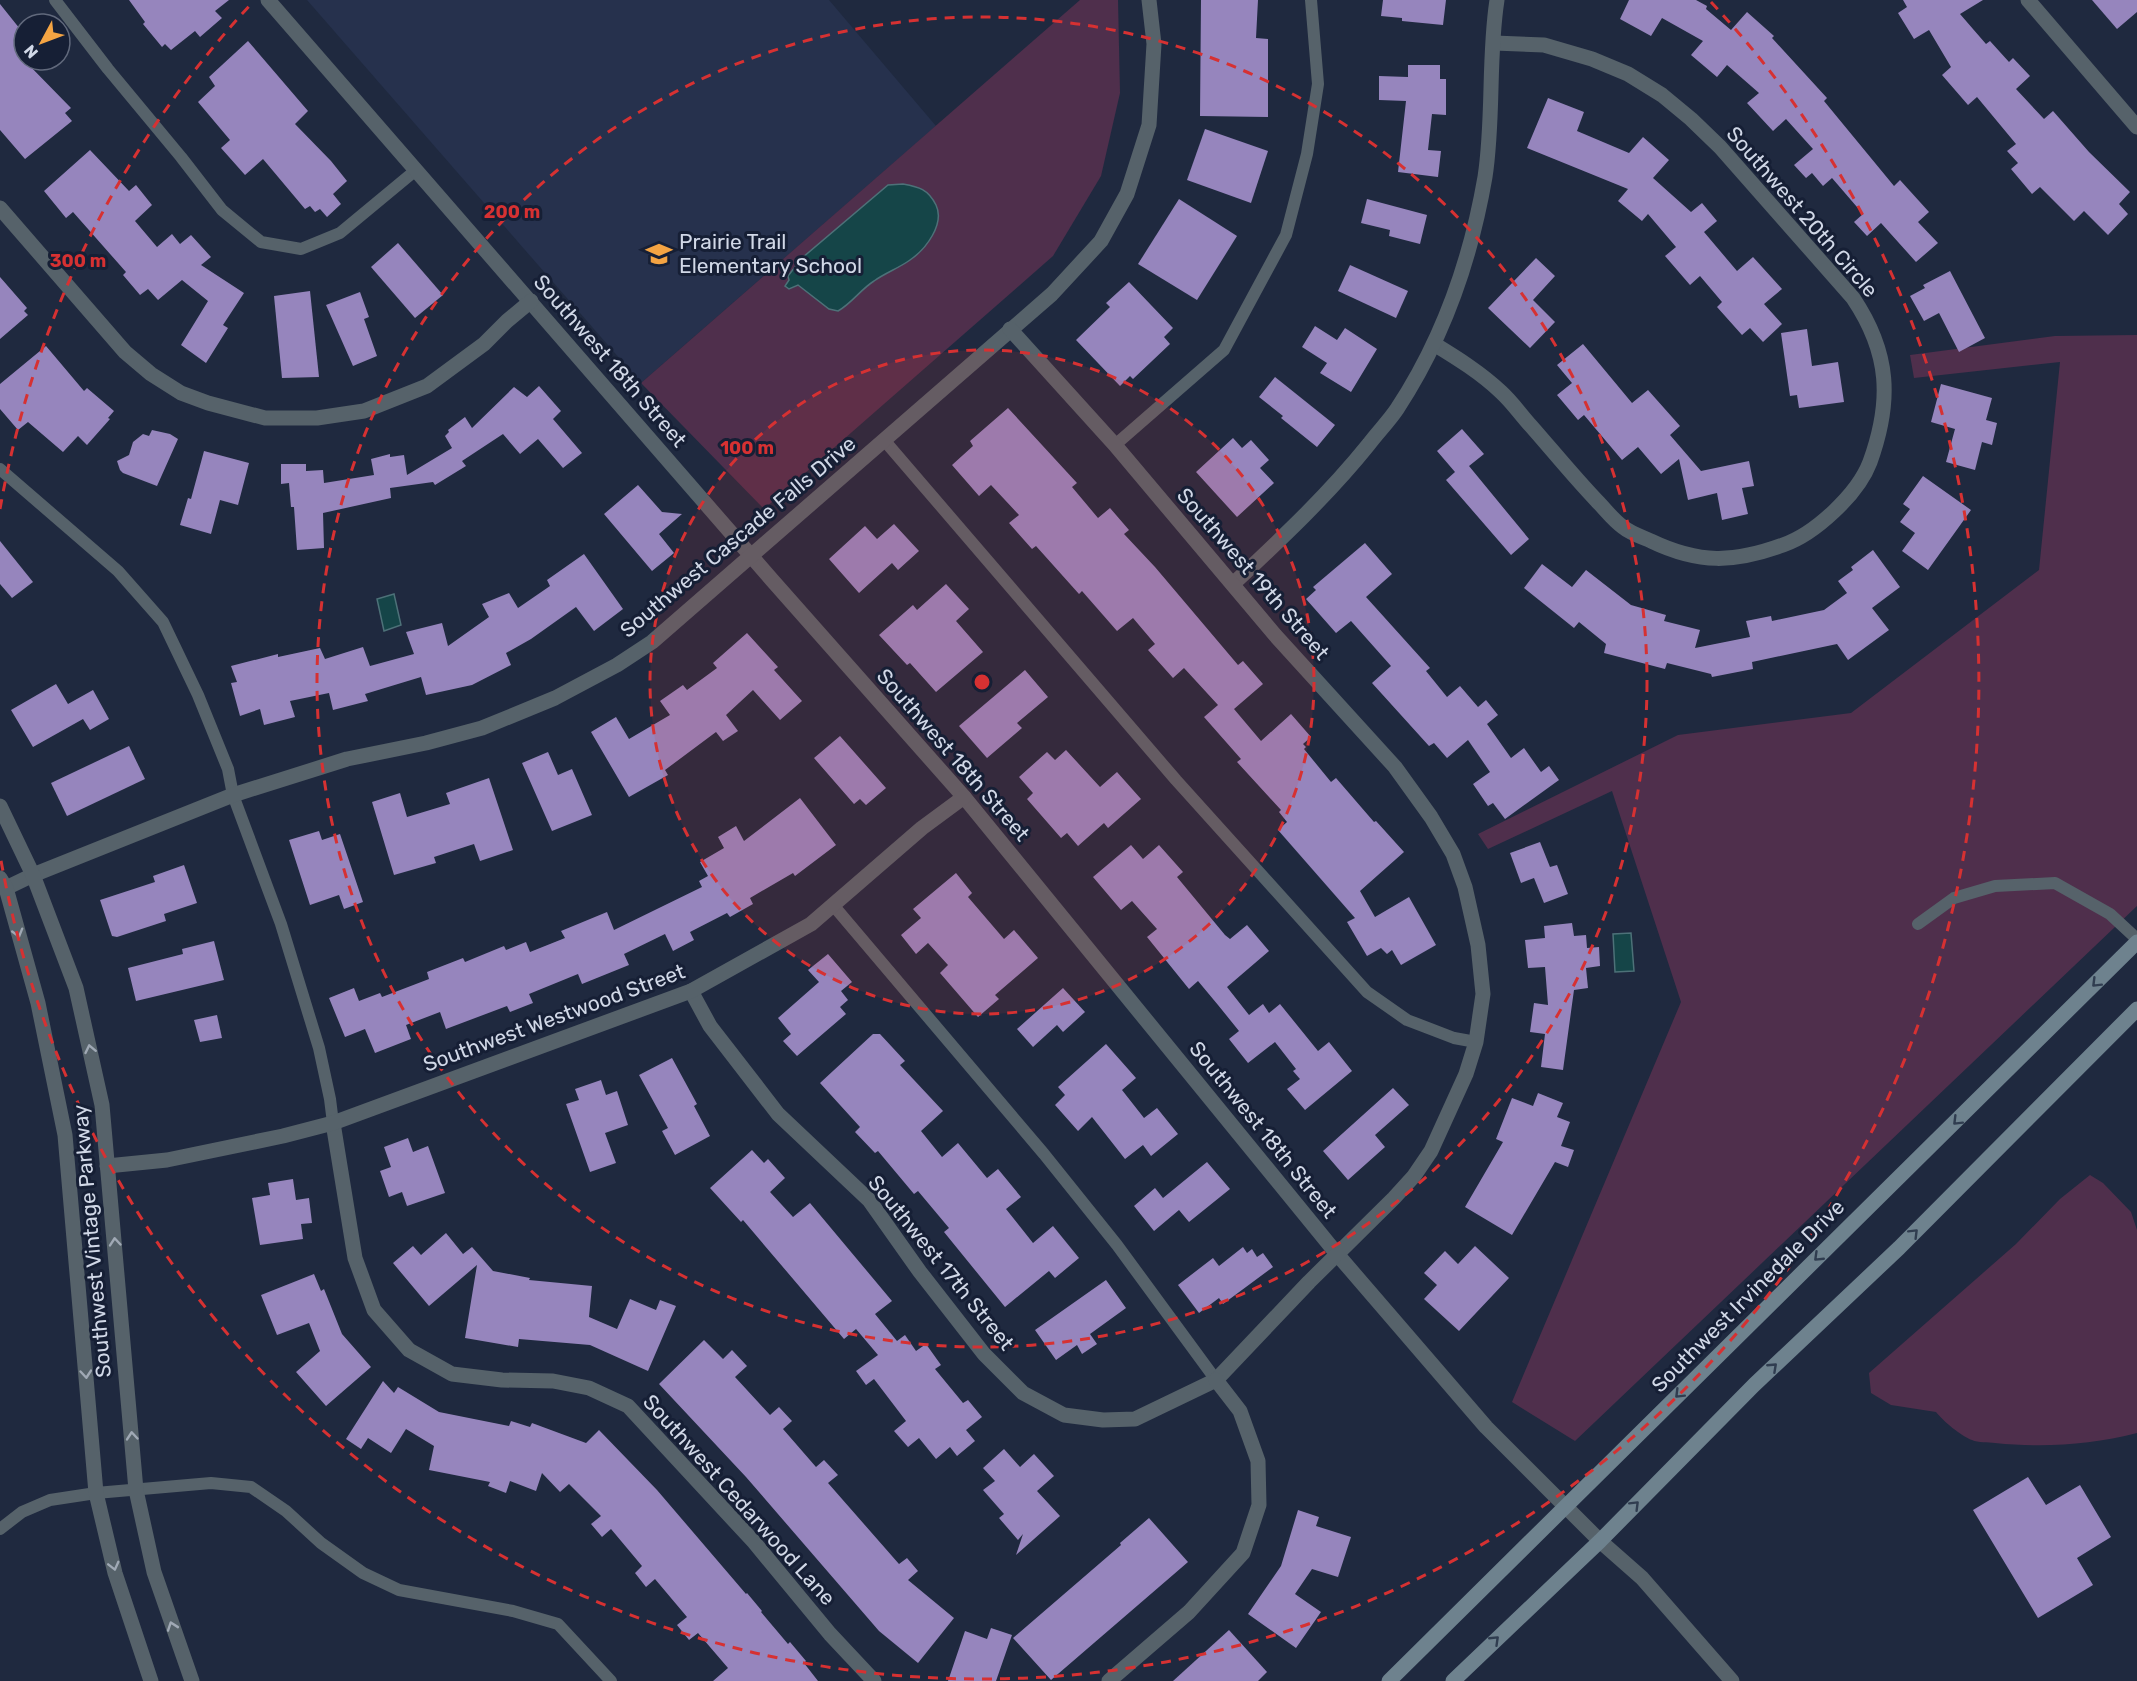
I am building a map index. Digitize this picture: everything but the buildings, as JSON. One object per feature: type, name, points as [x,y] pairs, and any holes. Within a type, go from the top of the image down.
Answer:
[{"type":"main road","name":"Southwest Irvinedale Drive","points":[[1389,1681],[2137,940]]},
{"type":"main road","points":[[1453,1681],[1600,1541],[1754,1385],[1899,1248],[2137,1009]]},
{"type":"street","name":"Southwest 18th Street","points":[[268,0],[750,555],[964,797],[1337,1254],[1486,1427],[1600,1541],[1642,1578],[1732,1681]]},
{"type":"street","name":"Southwest Cascade Falls Drive","points":[[3,883],[33,875],[232,795],[347,759],[426,743],[482,728],[555,698],[617,665],[652,642],[1052,294],[1101,241],[1127,194],[1149,125],[1154,45],[1149,0]]},
{"type":"street","points":[[1233,584],[1326,495],[1397,409],[1434,344],[1452,302],[1473,232],[1485,175],[1497,0]]},
{"type":"street","points":[[2028,0],[2137,127]]},
{"type":"street","name":"Southwest 20th Circle","points":[[1434,344],[1460,360],[1502,392],[1623,528],[1684,555],[1722,560],[1760,554],[1789,543],[1817,526],[1850,494],[1868,467],[1879,436],[1885,399],[1884,374],[1868,320],[1853,298],[1720,147],[1662,95],[1628,74],[1592,58],[1544,45],[1494,43]]},
{"type":"street","points":[[0,208],[125,352],[151,374],[181,393],[208,403],[265,418],[317,418],[364,411],[427,386],[484,344],[531,301]]},
{"type":"street","name":"Southwest 19th Street","points":[[1010,329],[1115,446],[1275,635],[1395,767],[1431,817],[1453,854],[1465,887],[1478,945],[1483,994],[1476,1042],[1466,1074],[1431,1151],[1414,1176],[1394,1198],[1216,1380]]},
{"type":"street","name":"Southwest Westwood Street","points":[[107,1166],[167,1160],[283,1136],[333,1123],[692,991],[811,924],[922,828],[964,797]]},
{"type":"street","name":"Southwest Vintage Parkway","points":[[0,806],[33,875],[76,988],[102,1105],[136,1490],[154,1572],[192,1681]]},
{"type":"street","name":"Southwest Vintage Parkway","points":[[3,883],[38,1002],[65,1135],[96,1493],[115,1573],[151,1681]]},
{"type":"street","name":"Southwest 17th Street","points":[[692,991],[710,1026],[778,1114],[869,1200],[920,1272],[977,1345],[1023,1393],[1064,1415],[1103,1420],[1135,1419],[1216,1380]]},
{"type":"street","name":"Southwest Cedarwood Lane","points":[[333,1123],[355,1258],[374,1310],[409,1350],[452,1374],[502,1380],[553,1381],[589,1388],[628,1406],[754,1542],[830,1634],[874,1681]]},
{"type":"street","points":[[1109,1681],[1189,1612],[1243,1553],[1259,1505],[1258,1461],[1240,1411],[1216,1380]]},
{"type":"lane","points":[[56,0],[108,69],[222,210],[261,242],[301,249],[340,233],[416,170]]},
{"type":"lane","points":[[1115,446],[1224,350],[1286,235],[1307,154],[1318,84],[1311,0]]},
{"type":"lane","points":[[884,440],[1176,780],[1367,992],[1407,1020],[1454,1038],[1476,1042]]},
{"type":"lane","points":[[0,469],[118,571],[163,622],[202,706],[228,770],[232,795],[280,924],[319,1048],[333,1123]]},
{"type":"lane","points":[[1918,924],[1954,898],[1995,886],[2055,883],[2110,914],[2137,940]]},
{"type":"lane","points":[[833,905],[971,1066],[1117,1245],[1216,1380]]},
{"type":"lane","points":[[1,1525],[22,1512],[50,1500],[96,1493],[211,1483],[251,1487],[286,1511],[321,1543],[363,1573],[399,1590],[513,1611],[558,1624],[611,1681]]},
{"type":"shaded area","name":"Prairie Trail Elementary School","points":[[307,0],[829,0],[936,126],[641,383]]},
{"type":"shaded area","points":[[1080,0],[1118,0],[1120,93],[1101,176],[1053,256],[764,509],[641,383]]},
{"type":"shaded area","points":[[903,184],[926,192],[936,205],[938,212],[936,228],[928,243],[916,255],[869,285],[838,311],[829,309],[798,285],[789,289],[785,286],[789,280],[788,276],[802,258],[888,185]]},
{"type":"shaded area","points":[[2137,335],[2137,906],[1575,1441],[1512,1402],[1681,1002],[1612,791],[1488,849],[1478,834],[1678,735],[1851,713],[2039,570],[2060,362],[1914,378],[1910,355],[2055,336]]},
{"type":"shaded area","points":[[394,594],[401,625],[384,631],[377,599]]},
{"type":"shaded area","points":[[1631,933],[1634,971],[1615,972],[1613,934]]},
{"type":"shaded area","points":[[2090,1175],[2103,1183],[2131,1212],[2137,1230],[2137,1433],[2066,1444],[1977,1442],[1958,1432],[1936,1412],[1891,1405],[1871,1393],[1869,1373],[2016,1244],[2060,1199]]},
{"type":"place","name":"Prairie Trail Elementary School","points":[[659,254]]}]
